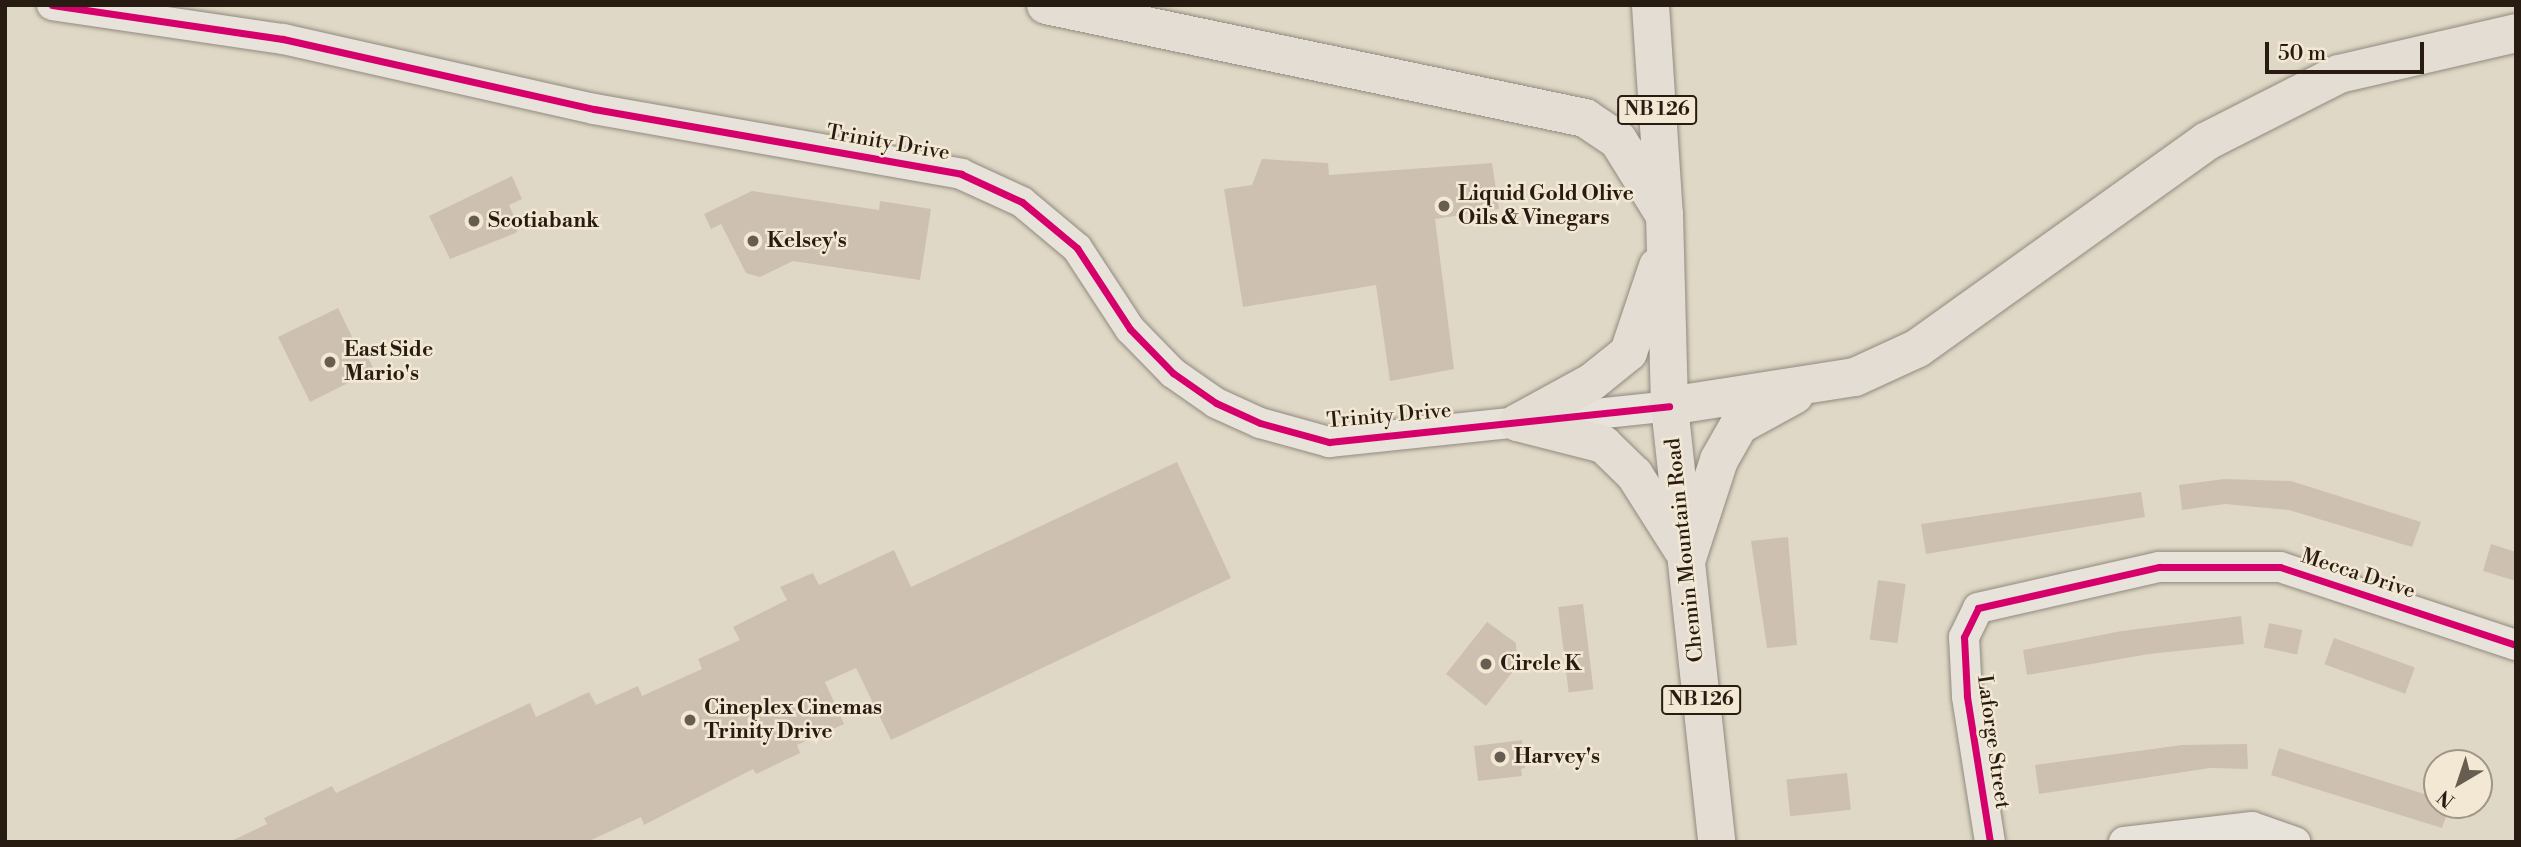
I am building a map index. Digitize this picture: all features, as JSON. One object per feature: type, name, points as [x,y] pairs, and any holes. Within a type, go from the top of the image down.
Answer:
[{"type":"highway","points":[[1046,5],[1585,118],[1618,140],[1665,228]]},
{"type":"highway","points":[[1669,406],[1855,377],[1918,348],[2207,141],[2339,74],[2516,33]]},
{"type":"highway","points":[[1686,558],[1719,460],[1739,425],[1817,383]]},
{"type":"main road","name":"Chemin Mountain Road","points":[[1650,5],[1665,228],[1669,406],[1716,842]]},
{"type":"main road","points":[[1517,422],[1592,381],[1628,352],[1665,228]]},
{"type":"main road","points":[[1517,422],[1603,444],[1634,474],[1686,558]]},
{"type":"street","name":"Trinity Drive","points":[[52,5],[283,39],[594,109],[961,174],[1022,202],[1077,248],[1130,329],[1173,373],[1216,403],[1260,423],[1329,442],[1669,406]]},
{"type":"street","name":"Mecca Drive","points":[[1978,608],[2160,567],[2280,567],[2516,645]]},
{"type":"street","name":"Laforge Street","points":[[1978,608],[1964,637],[1967,696],[1990,842]]},
{"type":"street","points":[[2123,842],[2252,828],[2295,842]]},
{"type":"building","points":[[1262,159],[1328,163],[1329,175],[1492,163],[1499,209],[1435,219],[1454,369],[1390,381],[1376,285],[1243,307],[1224,189],[1252,185]]},
{"type":"building","name":"Scotiabank","points":[[512,176],[522,199],[509,205],[519,227],[516,233],[450,259],[429,216]]},
{"type":"building","points":[[752,191],[879,210],[880,201],[931,209],[920,280],[793,261],[760,277],[746,273],[721,224],[711,229],[704,214]]},
{"type":"building","name":"East Side Mario's","points":[[338,308],[360,353],[365,351],[374,370],[310,402],[278,337]]},
{"type":"building","points":[[1177,462],[1231,578],[891,740],[856,668],[825,682],[844,724],[797,745],[800,753],[756,774],[753,769],[644,825],[641,817],[587,842],[229,842],[267,824],[264,818],[332,786],[336,793],[530,703],[536,717],[589,692],[596,705],[638,686],[642,696],[702,669],[698,659],[740,640],[733,627],[787,600],[780,587],[813,573],[819,585],[894,550],[911,587]]},
{"type":"building","points":[[2224,479],[2291,481],[2421,522],[2412,547],[2289,510],[2225,504],[2182,510],[2179,485]]},
{"type":"building","points":[[2141,492],[2145,517],[1926,554],[1921,524]]},
{"type":"building","points":[[1788,537],[1797,645],[1767,648],[1751,541]]},
{"type":"building","points":[[2491,544],[2516,552],[2516,581],[2483,571]]},
{"type":"building","points":[[1878,580],[1906,584],[1897,643],[1870,639]]},
{"type":"building","points":[[1583,604],[1593,689],[1569,692],[1558,607]]},
{"type":"building","points":[[2241,616],[2244,644],[2149,654],[2027,675],[2023,650],[2122,631]]},
{"type":"building","name":"Circle K","points":[[1487,622],[1516,643],[1517,666],[1486,706],[1446,674]]},
{"type":"building","points":[[2269,623],[2302,630],[2297,655],[2264,647]]},
{"type":"building","points":[[2334,638],[2415,667],[2405,694],[2324,664]]},
{"type":"building","name":"Harvey's","points":[[1522,740],[1525,768],[1521,769],[1522,776],[1478,781],[1474,746]]},
{"type":"building","points":[[2247,744],[2248,769],[2210,768],[2039,794],[2035,765],[2182,745]]},
{"type":"building","points":[[2279,748],[2423,794],[2423,819],[2445,819],[2442,828],[2271,775]]},
{"type":"building","points":[[1847,773],[1851,810],[1790,816],[1786,779]]},
{"type":"cycle path","points":[[52,5],[283,39],[594,109],[961,174],[1022,202],[1077,248],[1130,329],[1173,373],[1216,403],[1260,423],[1329,442],[1669,406]]},
{"type":"cycle path","points":[[1990,842],[1967,696],[1964,637],[1978,608],[2159,567],[2280,567],[2516,645]]},
{"type":"place","name":"Liquid Gold Olive Oils & Vinegars","points":[[1444,206]]},
{"type":"place","name":"Scotiabank","points":[[474,221]]},
{"type":"place","name":"Kelsey's","points":[[753,241]]},
{"type":"place","name":"East Side Mario's","points":[[330,362]]},
{"type":"place","name":"Circle K","points":[[1486,664]]},
{"type":"place","name":"Cineplex Cinemas Trinity Drive","points":[[690,720]]},
{"type":"place","name":"Harvey's","points":[[1500,757]]}]
